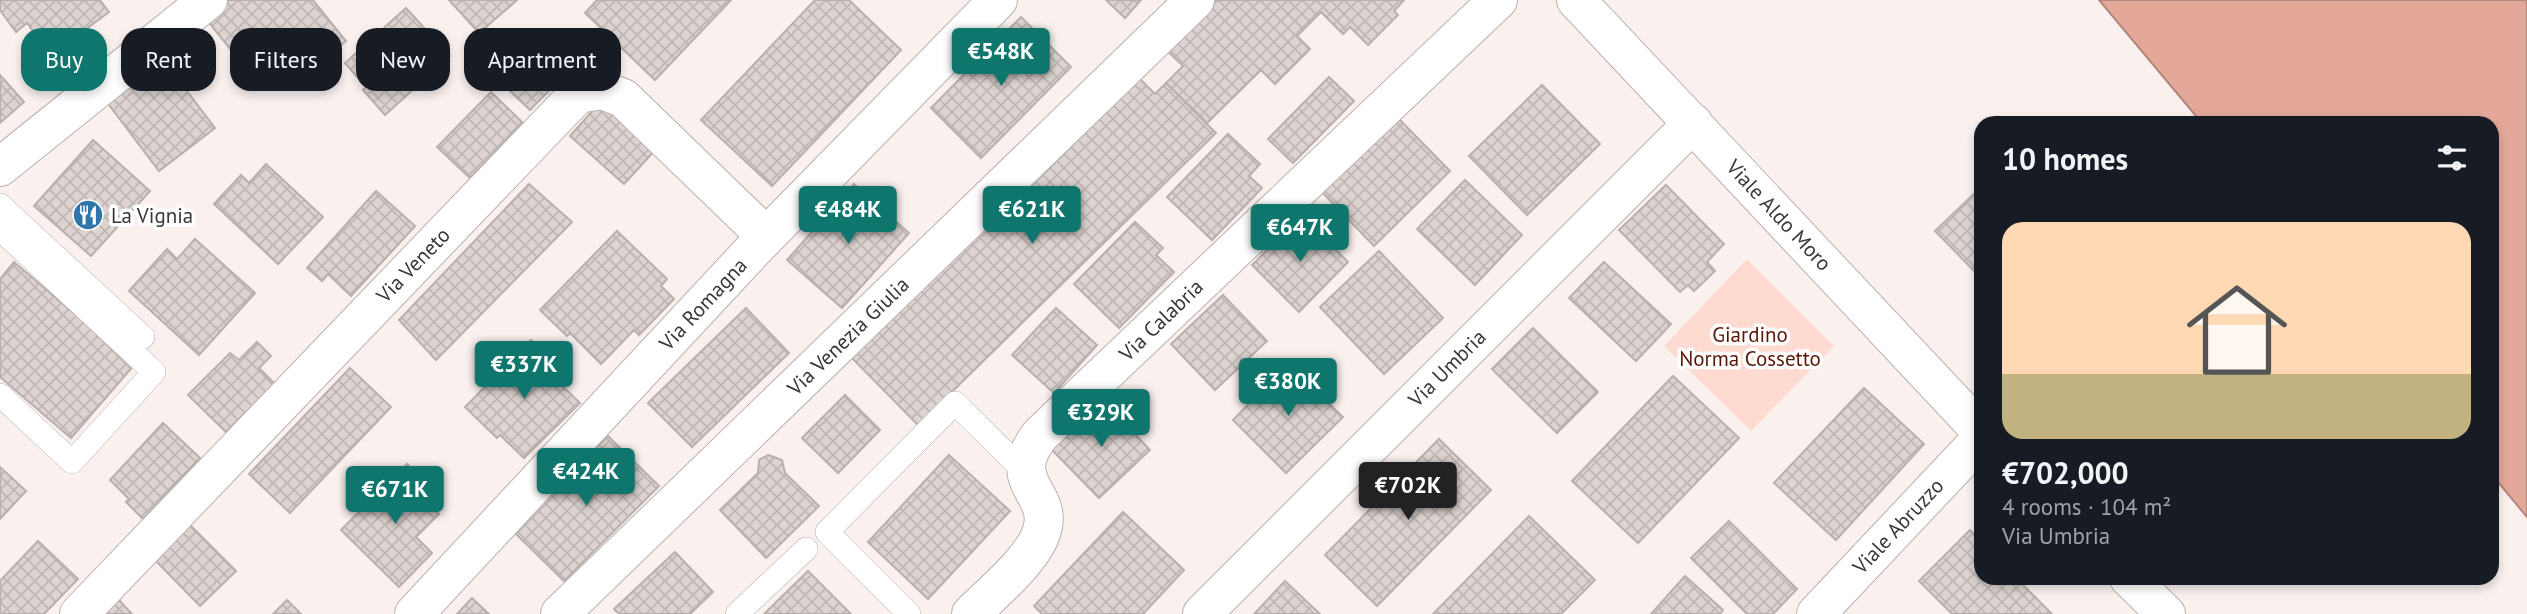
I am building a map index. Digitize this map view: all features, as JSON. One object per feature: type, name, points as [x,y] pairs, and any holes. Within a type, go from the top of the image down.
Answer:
[{"type":"street","points":[[0,167],[208,0]]},
{"type":"street","name":"Via Romagna","points":[[414,614],[766,236],[998,0]]},
{"type":"street","name":"Via Venezia Giulia","points":[[560,614],[1195,0]]},
{"type":"street","name":"Via Calabria","points":[[1026,473],[1028,452],[1040,435],[1498,0]]},
{"type":"street","name":"Viale Aldo Moro","points":[[1576,0],[1974,424]]},
{"type":"street","name":"Via Veneto","points":[[79,614],[578,94],[602,90],[623,98],[766,236]]},
{"type":"street","name":"Via Umbria","points":[[1202,614],[1693,123]]},
{"type":"street","name":"Viale Abruzzo","points":[[1816,614],[1974,446]]},
{"type":"street","points":[[971,614],[1026,558],[1044,525],[1026,473]]},
{"type":"street","points":[[2136,585],[2166,614]]},
{"type":"lane","points":[[0,205],[143,337]]},
{"type":"lane","points":[[0,395],[72,462],[154,373],[2,235]]},
{"type":"lane","points":[[909,614],[827,532],[955,403],[1026,473]]},
{"type":"lane","points":[[737,614],[806,549]]},
{"type":"green space","name":"Giardino Norma Cossetto","points":[[1747,259],[1834,346],[1751,431],[1664,346]]},
{"type":"shaded area","points":[[2099,0],[2527,0],[2527,517],[2499,483],[2499,116],[2196,116]]},
{"type":"building","points":[[0,0],[100,0],[109,12],[87,28],[31,28],[27,23],[16,32],[0,10]]},
{"type":"building","points":[[229,0],[313,0],[336,28],[230,28],[230,49],[216,28],[206,19]]},
{"type":"building","points":[[449,0],[517,0],[485,28],[474,28]]},
{"type":"building","points":[[597,0],[731,0],[655,80],[621,47],[621,28],[601,28],[585,13]]},
{"type":"building","points":[[815,0],[849,0],[901,50],[772,186],[701,120]]},
{"type":"building","points":[[1106,0],[1141,0],[1125,18]]},
{"type":"building","points":[[1205,0],[1404,0],[1394,11],[1398,15],[1368,45],[1350,27],[1343,34],[1321,12],[1297,36],[1310,49],[1275,84],[1261,70],[1207,123],[1166,83],[1183,66],[1157,41]]},
{"type":"building","points":[[406,8],[424,28],[384,28]]},
{"type":"building","points":[[1021,17],[1071,67],[981,158],[931,108]]},
{"type":"building","points":[[356,53],[356,76],[345,63]]},
{"type":"building","points":[[0,75],[24,102],[0,123]]},
{"type":"building","points":[[1136,75],[1155,94],[1166,83],[1216,133],[918,425],[850,356]]},
{"type":"building","points":[[1329,77],[1354,101],[1293,163],[1268,139]]},
{"type":"building","points":[[121,83],[121,91],[187,91],[215,128],[159,171],[103,97]]},
{"type":"building","points":[[1542,85],[1600,144],[1527,215],[1469,156]]},
{"type":"building","points":[[364,91],[411,91],[385,115]]},
{"type":"building","points":[[510,91],[549,91],[530,110]]},
{"type":"building","points":[[491,92],[523,123],[470,178],[437,147]]},
{"type":"building","points":[[603,99],[657,148],[624,184],[570,136]]},
{"type":"building","points":[[1394,114],[1450,171],[1374,246],[1318,188]]},
{"type":"building","points":[[1228,134],[1260,164],[1249,176],[1262,188],[1212,240],[1167,197]]},
{"type":"building","points":[[93,140],[150,191],[91,256],[34,206]]},
{"type":"building","points":[[266,164],[323,217],[278,264],[214,204],[241,175],[249,183]]},
{"type":"building","points":[[1465,180],[1522,235],[1475,285],[1417,229]]},
{"type":"building","points":[[529,184],[572,222],[436,360],[399,320]]},
{"type":"building","points":[[854,184],[909,233],[842,308],[787,260]]},
{"type":"building","points":[[1666,185],[1724,244],[1707,262],[1715,271],[1694,291],[1688,285],[1680,292],[1619,230]]},
{"type":"building","points":[[376,191],[415,226],[351,296],[328,274],[322,281],[307,268]]},
{"type":"building","points":[[1974,194],[1974,271],[1935,231]]},
{"type":"building","points":[[1302,216],[1348,262],[1299,312],[1252,265]]},
{"type":"building","points":[[1135,222],[1163,248],[1156,255],[1174,272],[1119,328],[1074,284]]},
{"type":"building","points":[[617,231],[667,279],[661,286],[674,299],[639,335],[634,330],[601,364],[570,333],[567,336],[540,310]]},
{"type":"building","points":[[195,239],[255,293],[199,355],[129,291],[167,249],[177,259]]},
{"type":"building","points":[[1379,251],[1443,318],[1384,374],[1320,307]]},
{"type":"building","points":[[14,262],[134,365],[71,438],[0,377],[0,279]]},
{"type":"building","points":[[1604,262],[1671,324],[1636,361],[1569,298]]},
{"type":"building","points":[[1223,295],[1267,341],[1215,390],[1171,344]]},
{"type":"building","points":[[746,308],[789,353],[692,447],[648,403]]},
{"type":"building","points":[[1056,308],[1097,345],[1054,393],[1012,355]]},
{"type":"building","points":[[1533,328],[1598,392],[1557,433],[1492,369]]},
{"type":"building","points":[[531,340],[560,369],[553,377],[580,403],[524,458],[500,435],[497,438],[465,407]]},
{"type":"building","points":[[257,342],[271,356],[259,368],[275,384],[226,432],[188,395],[230,353],[239,360]]},
{"type":"building","points":[[1288,364],[1343,417],[1286,473],[1233,420]]},
{"type":"building","points":[[350,368],[391,407],[290,513],[249,474]]},
{"type":"building","points":[[1673,376],[1739,438],[1638,543],[1572,481]]},
{"type":"building","points":[[1864,388],[1924,444],[1836,540],[1774,483]]},
{"type":"building","points":[[845,395],[880,430],[838,473],[802,438]]},
{"type":"building","points":[[1103,400],[1150,450],[1099,498],[1051,449]]},
{"type":"building","points":[[163,423],[200,458],[143,519],[126,502],[129,499],[110,480]]},
{"type":"building","points":[[608,436],[659,486],[564,581],[513,531]]},
{"type":"building","points":[[1439,439],[1491,490],[1377,606],[1325,555]]},
{"type":"building","points":[[768,455],[782,460],[785,473],[819,506],[766,558],[720,510],[758,473],[759,460]]},
{"type":"building","points":[[949,455],[1010,511],[928,599],[868,542]]},
{"type":"building","points":[[407,464],[433,490],[425,500],[439,514],[416,537],[432,553],[399,587],[341,530]]},
{"type":"building","points":[[0,467],[26,491],[0,519]]},
{"type":"building","points":[[1123,512],[1184,570],[1143,614],[1042,614],[1034,606]]},
{"type":"building","points":[[1529,516],[1595,580],[1561,614],[1433,614]]},
{"type":"building","points":[[1729,521],[1797,589],[1773,614],[1747,614],[1691,558]]},
{"type":"building","points":[[190,525],[236,571],[200,606],[155,560]]},
{"type":"building","points":[[1970,530],[1974,534],[1974,585],[2023,585],[2052,614],[1952,614],[1919,581]]},
{"type":"building","points":[[38,541],[78,579],[44,614],[0,614],[0,581]]},
{"type":"building","points":[[675,552],[713,592],[690,614],[619,614],[614,609]]},
{"type":"building","points":[[808,571],[851,614],[764,614]]},
{"type":"building","points":[[1685,576],[1723,610],[1720,614],[1651,614]]},
{"type":"building","points":[[1285,581],[1320,614],[1254,614]]},
{"type":"building","points":[[472,598],[489,614],[457,614]]},
{"type":"building","points":[[118,599],[132,614],[102,614]]},
{"type":"building","points":[[287,600],[301,614],[273,614]]},
{"type":"place","name":"La Vignia","points":[[88,215]]}]
